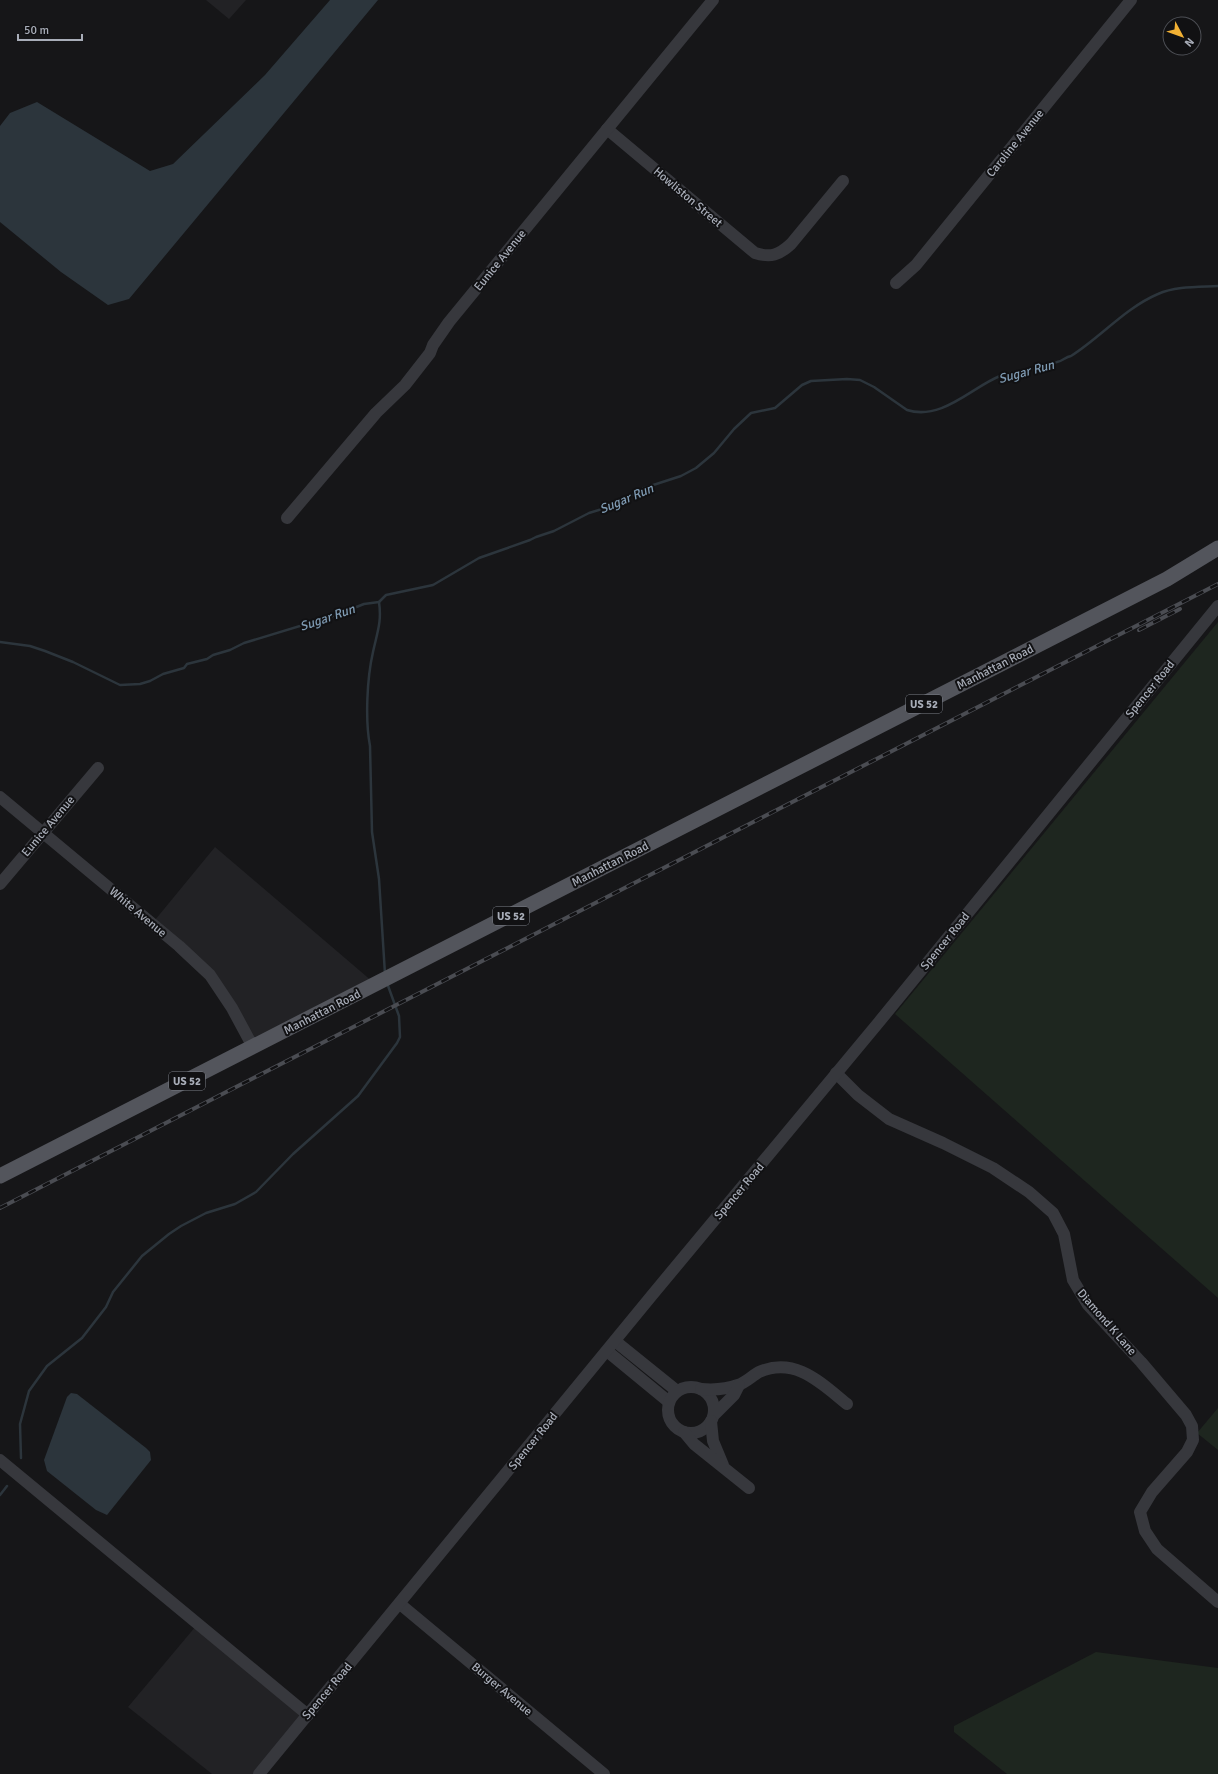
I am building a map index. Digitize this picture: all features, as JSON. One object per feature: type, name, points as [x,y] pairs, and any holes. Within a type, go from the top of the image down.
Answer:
[{"type":"main road","name":"Manhattan Road","points":[[0,1176],[1160,582],[1218,548]]},
{"type":"street","name":"Eunice Avenue","points":[[287,518],[376,413],[405,385],[430,353],[433,345],[449,322],[713,0]]},
{"type":"street","name":"Caroline Avenue","points":[[896,283],[916,265],[1131,0]]},
{"type":"street","name":"Howliston Street","points":[[607,129],[755,253],[773,256],[782,252],[791,244],[843,181]]},
{"type":"street","name":"Spencer Road","points":[[259,1774],[1218,606]]},
{"type":"street","name":"Eunice Avenue","points":[[0,884],[42,832],[98,768]]},
{"type":"street","name":"White Avenue","points":[[0,796],[180,946],[210,975],[232,1008],[253,1047]]},
{"type":"street","name":"Diamond K Lane","points":[[836,1073],[858,1095],[889,1119],[943,1143],[993,1168],[1029,1192],[1053,1213],[1064,1234],[1073,1280],[1076,1287],[1088,1305],[1127,1346],[1186,1415],[1192,1426],[1193,1440],[1188,1452],[1152,1492],[1140,1512],[1145,1531],[1158,1549],[1218,1602]]},
{"type":"street","points":[[615,1341],[677,1391]]},
{"type":"street","points":[[607,1351],[669,1402]]},
{"type":"street","points":[[739,1385],[734,1395],[700,1432],[684,1432],[676,1429],[671,1423],[668,1415],[669,1402],[677,1391],[687,1387],[713,1390],[739,1385],[760,1372],[774,1368],[788,1368],[802,1371],[815,1377],[847,1404]]},
{"type":"street","points":[[701,1389],[711,1400],[713,1441],[724,1466]]},
{"type":"street","points":[[684,1432],[694,1444],[724,1466],[749,1488]]},
{"type":"street","points":[[0,1460],[308,1715]]},
{"type":"street","name":"Burger Avenue","points":[[400,1604],[604,1774]]},
{"type":"shaded area","points":[[206,0],[246,0],[229,19]]},
{"type":"shaded area","points":[[330,0],[378,0],[129,299],[108,305],[61,272],[0,222],[0,126],[10,113],[37,102],[150,171],[173,164],[265,75]]},
{"type":"shaded area","points":[[1218,622],[1218,1298],[895,1014]]},
{"type":"shaded area","points":[[215,847],[373,982],[254,1042],[235,1007],[155,920]]},
{"type":"shaded area","points":[[71,1393],[77,1394],[150,1452],[151,1460],[107,1515],[96,1510],[47,1471],[44,1460],[67,1397]]},
{"type":"shaded area","points":[[1218,1408],[1218,1450],[1197,1433]]},
{"type":"shaded area","points":[[196,1626],[306,1715],[257,1774],[212,1774],[128,1707]]},
{"type":"shaded area","points":[[1096,1652],[1218,1668],[1218,1774],[1007,1774],[954,1732],[954,1726]]},
{"type":"waterway","name":"Sugar Run","points":[[0,642],[30,646],[45,651],[73,662],[120,685],[140,684],[150,681],[163,674],[184,668],[187,664],[207,659],[213,655],[230,650],[244,643],[336,615],[364,604],[379,602],[386,595],[433,585],[479,558],[554,531],[589,513],[615,505],[644,488],[681,476],[696,468],[714,453],[734,429],[751,413],[775,408],[802,385],[811,381],[847,379],[860,380],[874,387],[907,410],[920,412],[932,411],[956,401],[1000,376],[1050,365],[1071,356],[1135,307],[1158,294],[1179,288],[1218,286]]},
{"type":"waterway","points":[[379,602],[379,622],[369,674],[367,712],[370,746],[372,832],[379,879],[385,974]]},
{"type":"waterway","points":[[21,1458],[20,1424],[29,1391],[47,1366],[82,1338],[106,1307],[113,1292],[142,1256],[181,1226],[206,1213],[235,1204],[256,1192],[293,1154],[358,1096],[400,1037],[399,1016],[387,983]]},
{"type":"waterway","points":[[0,1495],[7,1486]]},
{"type":"railway","points":[[0,1208],[1218,584]]},
{"type":"railway","points":[[1139,630],[1180,609]]}]
